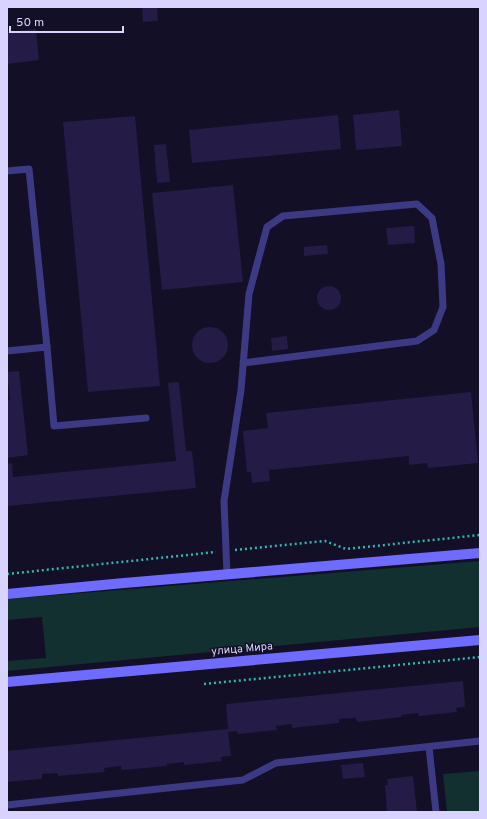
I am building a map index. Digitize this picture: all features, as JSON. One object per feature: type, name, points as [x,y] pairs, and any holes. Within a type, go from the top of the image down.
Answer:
[{"type":"main road","points":[[7,594],[480,553]]},
{"type":"main road","name":"улица Мира","points":[[7,682],[480,640]]},
{"type":"lane","points":[[7,172],[29,169],[54,426],[146,418]]},
{"type":"lane","points":[[227,574],[224,501],[241,390],[243,363],[249,294],[267,227],[284,216],[417,204],[432,218],[441,264],[443,307],[434,330],[417,341],[243,363]]},
{"type":"lane","points":[[7,351],[47,347]]},
{"type":"lane","points":[[7,804],[244,780],[276,763],[480,741]]},
{"type":"lane","points":[[429,747],[436,812]]},
{"type":"path","points":[[7,574],[325,541],[346,549],[480,535]]},
{"type":"path","points":[[204,684],[480,657]]},
{"type":"green space","points":[[480,561],[480,627],[7,671],[7,661],[46,658],[42,617],[7,620],[7,599]]},
{"type":"green space","points":[[480,771],[480,812],[447,812],[443,774]]},
{"type":"building","points":[[142,7],[157,7],[158,21],[143,22]]},
{"type":"building","points":[[36,29],[39,60],[7,64],[7,32]]},
{"type":"building","points":[[399,110],[402,146],[356,150],[353,115]]},
{"type":"building","points":[[338,115],[341,149],[192,163],[189,130]]},
{"type":"building","points":[[135,116],[160,386],[88,392],[63,122]]},
{"type":"building","points":[[166,144],[170,182],[157,183],[154,145]]},
{"type":"building","points":[[233,185],[243,282],[162,290],[152,193]]},
{"type":"building","points":[[414,226],[415,243],[388,245],[386,228]]},
{"type":"building","points":[[327,245],[328,254],[304,256],[304,247]]},
{"type":"building","points":[[329,286],[337,290],[341,298],[337,306],[329,310],[321,306],[317,298],[321,290]]},
{"type":"building","points":[[214,327],[223,332],[227,338],[227,352],[223,358],[214,363],[206,363],[197,358],[193,352],[192,341],[197,332],[203,328]]},
{"type":"building","points":[[287,336],[288,349],[272,351],[271,338]]},
{"type":"building","points":[[19,371],[28,455],[7,458],[7,400],[10,400],[7,372]]},
{"type":"building","points":[[179,382],[186,451],[192,451],[196,488],[7,506],[7,464],[12,463],[13,477],[176,461],[168,383]]},
{"type":"building","points":[[471,392],[478,463],[428,468],[427,463],[409,465],[409,456],[269,470],[270,481],[252,483],[251,472],[247,472],[243,431],[268,428],[266,413]]},
{"type":"building","points":[[463,681],[465,707],[456,708],[457,712],[419,716],[418,713],[401,715],[402,717],[357,722],[356,718],[339,719],[339,723],[292,728],[292,724],[276,726],[277,730],[238,734],[237,731],[228,732],[231,756],[221,757],[222,761],[184,765],[184,762],[167,764],[167,766],[122,770],[121,766],[104,768],[105,772],[58,776],[57,773],[42,774],[42,779],[7,782],[7,751],[228,729],[226,704]]},
{"type":"building","points":[[363,763],[365,777],[343,779],[341,765]]},
{"type":"building","points":[[413,776],[417,812],[387,812],[385,785],[388,785],[387,779]]}]
